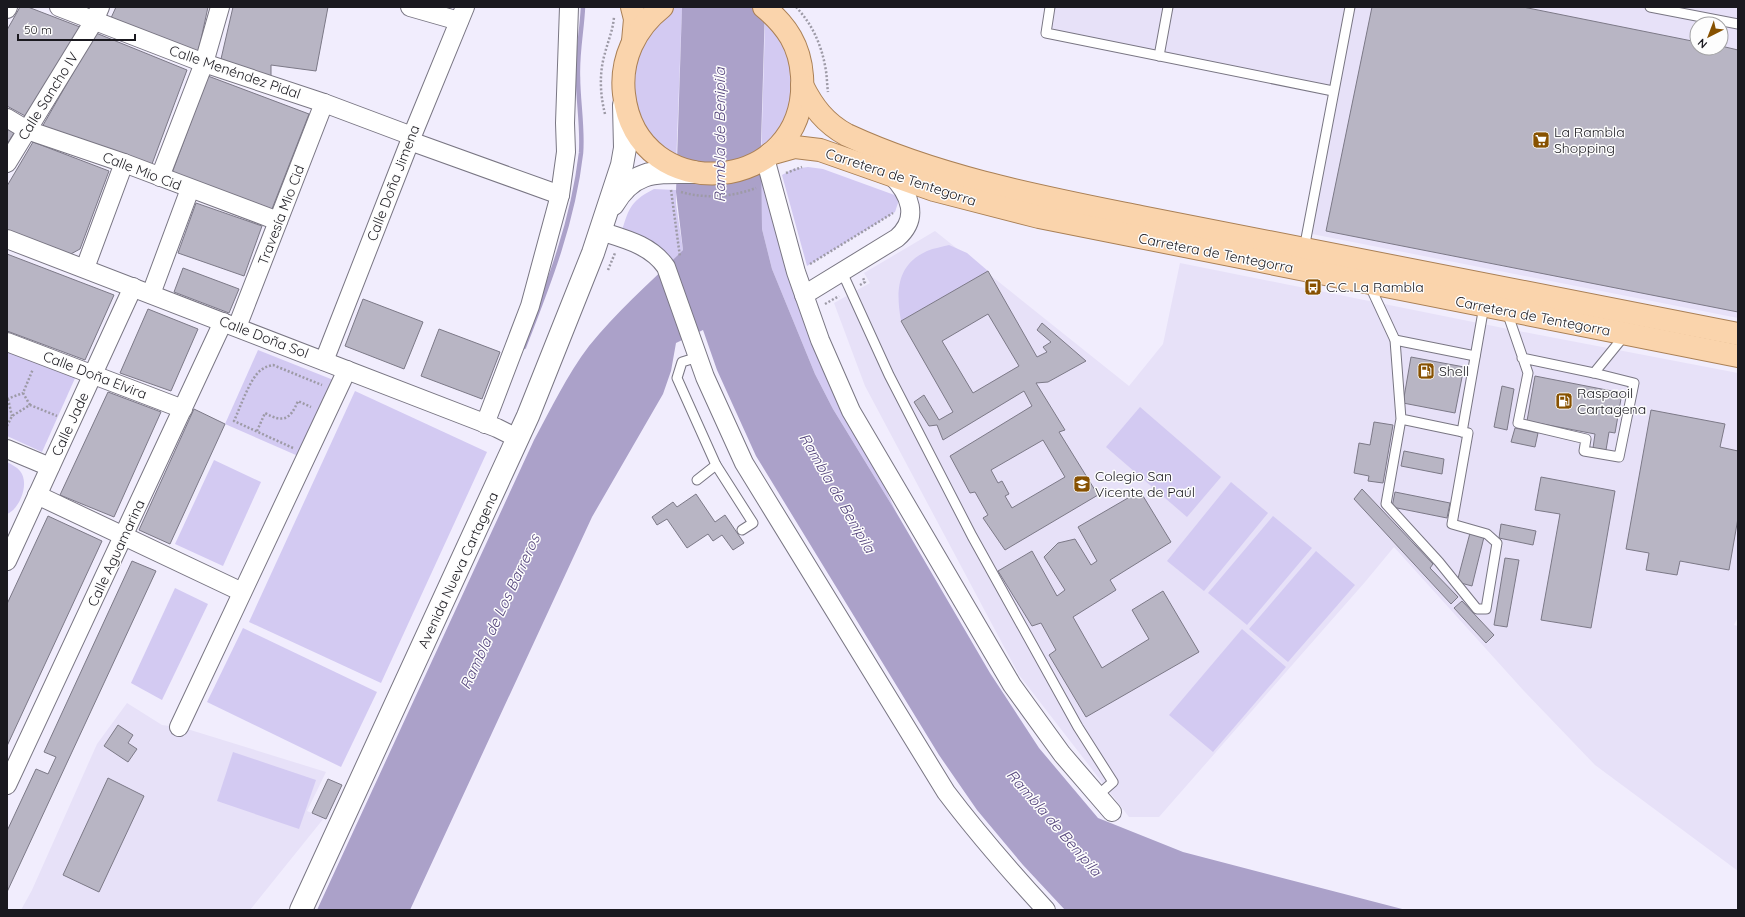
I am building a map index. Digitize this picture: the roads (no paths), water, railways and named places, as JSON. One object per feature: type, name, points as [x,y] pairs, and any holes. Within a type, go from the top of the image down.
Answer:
[{"type":"main road","points":[[632,41],[648,18],[662,7]]},
{"type":"main road","points":[[623,10],[635,19],[632,41],[624,69],[624,98],[633,126],[644,142],[659,156],[678,178],[728,173],[745,168],[765,157],[786,138],[792,128],[800,107],[802,85],[801,63],[793,40],[781,23],[764,7]]},
{"type":"main road","name":"Carretera de Tentegorra","points":[[802,85],[816,110],[836,129],[870,145],[940,170],[1042,197],[1738,334]]},
{"type":"main road","name":"Avenida Nueva Cartagena","points":[[301,910],[519,439],[601,228],[624,156],[626,142],[624,98]]},
{"type":"main road","name":"Carretera de Tentegorra","points":[[765,157],[795,148],[820,150],[891,176],[957,197],[1039,217],[1738,356]]},
{"type":"main road","name":"Avenida Nueva Cartagena","points":[[601,228],[614,202],[623,190],[634,181],[650,173],[678,178]]},
{"type":"street","name":"Calle Menéndez Pidal","points":[[59,7],[97,14],[204,63],[324,103],[560,195]]},
{"type":"street","points":[[160,177],[204,63],[220,7]]},
{"type":"street","points":[[410,7],[462,14]]},
{"type":"street","points":[[485,424],[530,306],[560,195],[566,152],[565,123],[569,7]]},
{"type":"street","name":"Calle Sancho IV","points":[[7,163],[97,14]]},
{"type":"street","name":"Calle Doña Jimena","points":[[324,361],[411,138],[462,14]]},
{"type":"street","name":"Travesía Mio Cid","points":[[230,324],[278,221],[324,103]]},
{"type":"street","name":"Calle Mio Cid","points":[[7,118],[27,130],[124,163],[278,221]]},
{"type":"street","points":[[765,157],[766,184],[820,340],[851,410],[1012,685],[1062,754],[1112,812]]},
{"type":"street","points":[[85,268],[124,163]]},
{"type":"street","points":[[804,295],[897,238],[907,226],[910,218],[909,200],[900,184],[891,176]]},
{"type":"street","points":[[151,294],[190,189]]},
{"type":"street","points":[[601,228],[648,249],[656,255],[666,267],[698,357],[724,422],[744,463],[927,762],[967,820],[1011,872],[1046,910]]},
{"type":"street","name":"Calle Doña Sol","points":[[7,238],[485,424],[519,439]]},
{"type":"street","name":"Calle Jade","points":[[7,561],[12,534],[37,495],[92,374],[134,287]]},
{"type":"street","name":"Calle Aguamarina","points":[[7,784],[183,409],[230,324]]},
{"type":"street","name":"Calle Doña Elvira","points":[[7,342],[183,409]]},
{"type":"street","points":[[178,727],[347,370]]},
{"type":"street","points":[[7,449],[50,467]]},
{"type":"street","points":[[37,495],[242,592]]},
{"type":"lane","points":[[1050,7],[1046,33],[1333,91]]},
{"type":"lane","points":[[1159,56],[1168,7]]},
{"type":"lane","points":[[1304,249],[1350,7]]},
{"type":"lane","points":[[1650,7],[1738,24]]},
{"type":"lane","points":[[842,272],[889,375],[972,536],[1078,727],[1113,782],[1097,796]]},
{"type":"lane","points":[[1368,283],[1395,340],[1401,419],[1386,504],[1439,562],[1477,609],[1486,609],[1497,543],[1486,534],[1452,524],[1468,433],[1401,419]]},
{"type":"lane","points":[[1462,432],[1484,306]]},
{"type":"lane","points":[[1507,310],[1522,358],[1528,373],[1518,423],[1586,439],[1584,451],[1619,457],[1634,383],[1522,358]]},
{"type":"lane","points":[[1594,373],[1626,334]]},
{"type":"lane","points":[[1395,340],[1475,356]]},
{"type":"lane","points":[[698,357],[682,362],[677,378],[716,465],[753,523],[742,530]]},
{"type":"lane","points":[[696,480],[716,465]]},
{"type":"water","points":[[682,7],[765,7],[761,143],[762,229],[772,269],[815,374],[833,409],[896,512],[990,673],[1039,748],[1098,818],[1183,852],[1406,910],[1065,910],[1023,865],[977,810],[939,755],[756,456],[717,370],[703,330],[676,343],[671,371],[663,394],[592,517],[410,910],[317,910],[534,440],[560,392],[581,357],[600,333],[623,308],[683,250],[676,192]]},
{"type":"waterway","points":[[524,347],[559,252],[577,179],[581,153],[578,68],[583,7]]},
{"type":"place","name":"La Rambla Shopping","points":[[1541,140]]},
{"type":"place","name":"C.C. La Rambla","points":[[1313,287]]},
{"type":"place","name":"Shell","points":[[1426,371]]},
{"type":"place","name":"Raspaoil Cartagena","points":[[1564,401]]},
{"type":"place","name":"Colegio San Vicente de Paúl","points":[[1082,484]]},
{"type":"water label","name":"Rambla de Benipila","points":[[720,135]]},
{"type":"water label","name":"Rambla de Benipila","points":[[837,493]]},
{"type":"water label","name":"Rambla de Los Barreros","points":[[500,612]]},
{"type":"water label","name":"Rambla de Benipila","points":[[1054,823]]}]
